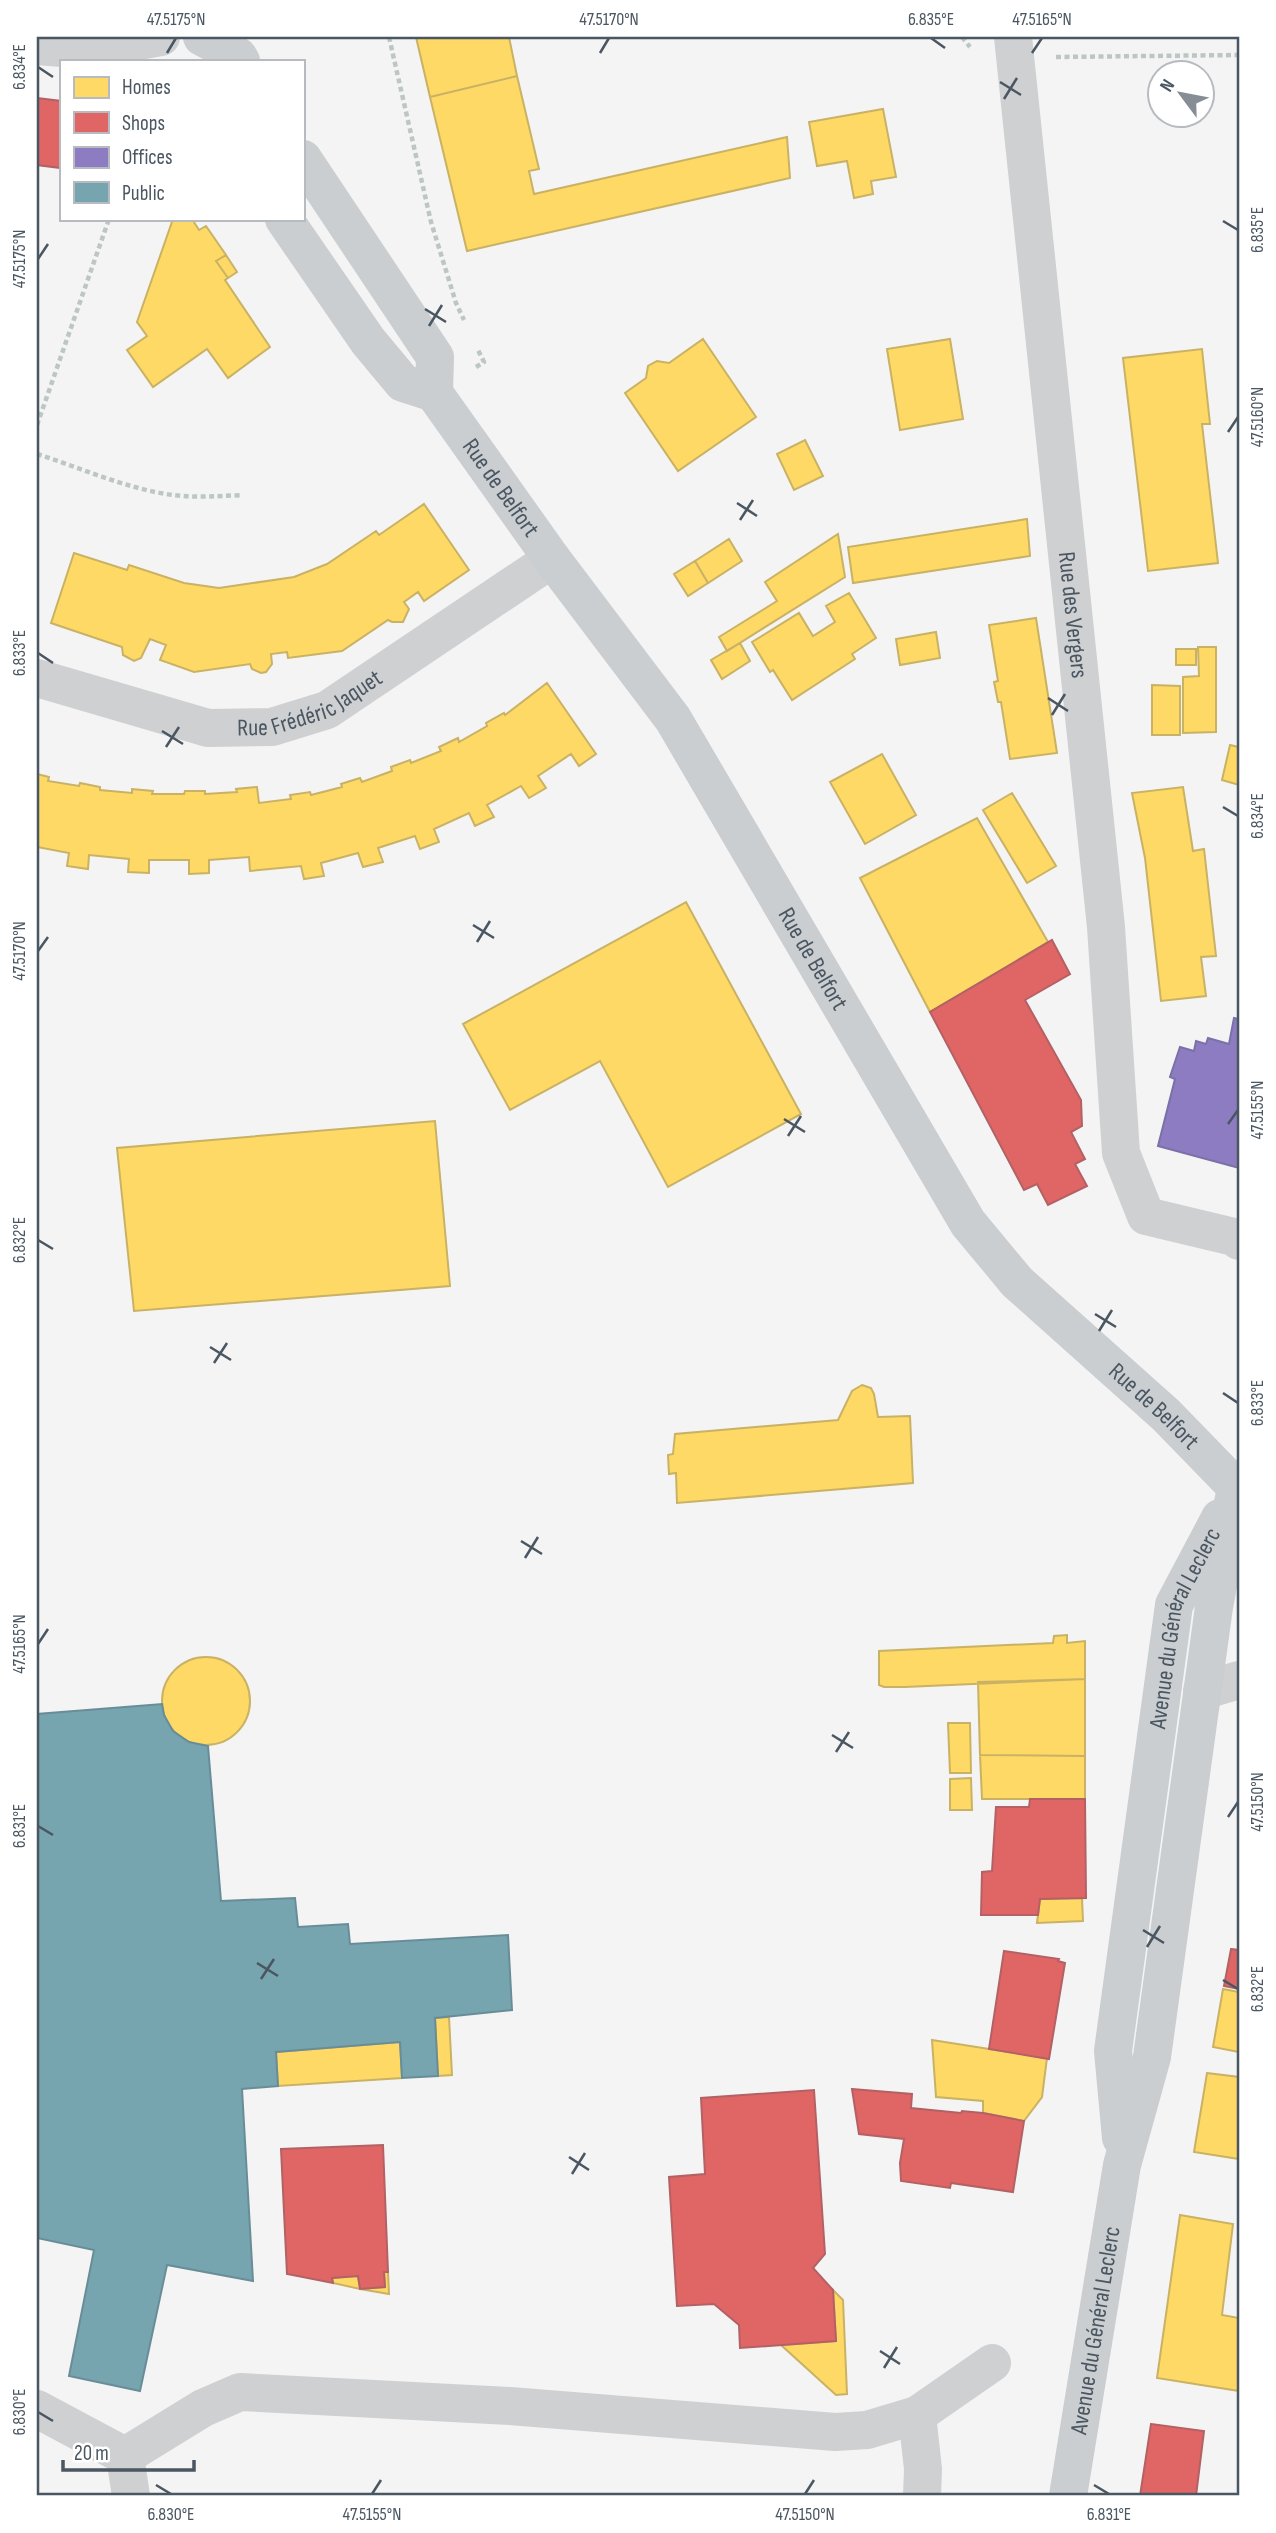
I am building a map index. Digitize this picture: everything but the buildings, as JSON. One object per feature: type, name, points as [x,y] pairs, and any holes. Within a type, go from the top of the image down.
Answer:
[{"type":"main road","points":[[193,37],[195,60]]},
{"type":"main road","points":[[202,37],[238,56],[240,60]]},
{"type":"main road","points":[[285,220],[368,341],[403,383],[434,393],[435,357],[304,160]]},
{"type":"main road","name":"Rue de Belfort","points":[[434,393],[552,559],[673,719],[968,1223],[1017,1282],[1166,1415],[1238,1486]]},
{"type":"main road","name":"Avenue du Général Leclerc","points":[[1068,2496],[1122,2165],[1152,2057],[1202,1691],[1238,1486]]},
{"type":"main road","name":"Avenue du Général Leclerc","points":[[1122,2165],[1113,2051],[1174,1605],[1238,1486]]},
{"type":"street","points":[[37,46],[88,50],[161,37]]},
{"type":"street","name":"Rue des Vergers","points":[[1014,47],[1106,927],[1121,1153],[1146,1216],[1238,1238],[1239,1241]]},
{"type":"street","name":"Rue Frédéric Jaquet","points":[[37,678],[208,728],[272,727],[327,710],[552,559]]},
{"type":"street","points":[[1202,1691],[1239,1680]]},
{"type":"street","points":[[125,2456],[203,2408],[240,2392],[510,2406],[835,2432],[867,2430],[917,2415],[992,2363]]},
{"type":"street","points":[[37,2409],[125,2456]]},
{"type":"street","points":[[917,2415],[923,2469],[922,2496]]},
{"type":"street","points":[[125,2456],[131,2496]]},
{"type":"path","points":[[389,37],[431,222],[457,303],[468,327]]},
{"type":"path","points":[[962,37],[978,60],[1014,47],[1239,55]]},
{"type":"path","points":[[37,425],[109,220]]},
{"type":"path","points":[[434,393],[484,362],[473,338]]},
{"type":"path","points":[[37,454],[169,494],[200,497],[243,495]]}]
